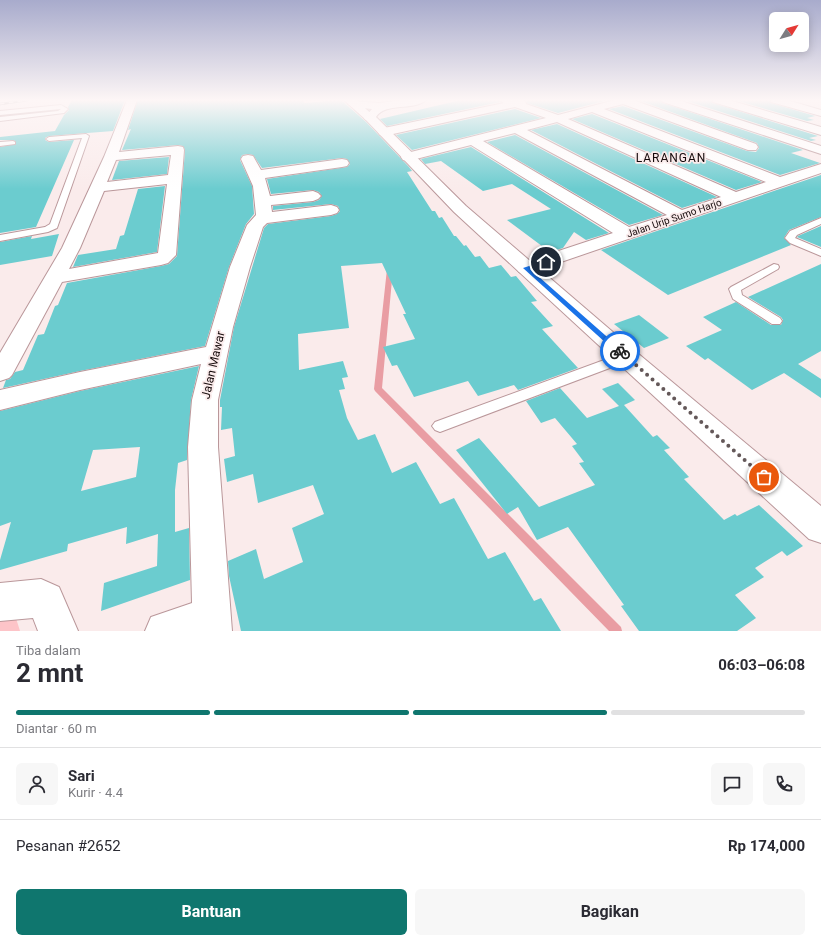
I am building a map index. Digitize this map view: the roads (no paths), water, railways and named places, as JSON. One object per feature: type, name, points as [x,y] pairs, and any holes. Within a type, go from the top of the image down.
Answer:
[{"type":"main road","points":[[0,372],[71,248],[111,157],[121,129]]},
{"type":"main road","points":[[381,129],[460,209],[626,357],[821,527]]},
{"type":"main road","points":[[408,157],[514,129]]},
{"type":"main road","points":[[517,129],[682,216]]},
{"type":"main road","points":[[583,129],[735,197]]},
{"type":"main road","points":[[645,129],[779,182]]},
{"type":"main road","points":[[704,129],[752,147]]},
{"type":"main road","points":[[758,129],[821,150]]},
{"type":"main road","points":[[714,157],[785,138]]},
{"type":"main road","points":[[472,140],[628,234]]},
{"type":"main road","points":[[55,277],[164,257],[167,255],[178,150],[111,157]]},
{"type":"main road","points":[[263,210],[253,167],[342,163]]},
{"type":"main road","name":"Jalan Urip Sumo Harjo","points":[[526,268],[821,168]]},
{"type":"main road","points":[[98,187],[175,179]]},
{"type":"main road","points":[[263,210],[313,196]]},
{"type":"main road","points":[[263,210],[331,210]]},
{"type":"main road","name":"Jalan Mawar","points":[[211,624],[204,447],[204,400],[215,353],[240,267],[255,225],[263,210]]},
{"type":"main road","points":[[0,400],[80,381],[215,353]]},
{"type":"main road","points":[[0,602],[41,598],[46,600],[58,631]]},
{"type":"main road","points":[[165,631],[211,624]]},
{"type":"lane","points":[[0,238],[48,229],[54,226],[86,136],[48,139]]},
{"type":"lane","points":[[0,144],[13,143]]},
{"type":"lane","points":[[821,221],[793,233],[790,238],[793,241],[821,253]]},
{"type":"lane","points":[[774,266],[735,288],[737,297],[776,321]]},
{"type":"lane","points":[[440,426],[626,357]]},
{"type":"waterway","points":[[390,269],[378,389],[617,631]]},
{"type":"district","name":"LARANGAN","points":[[671,158]]}]
